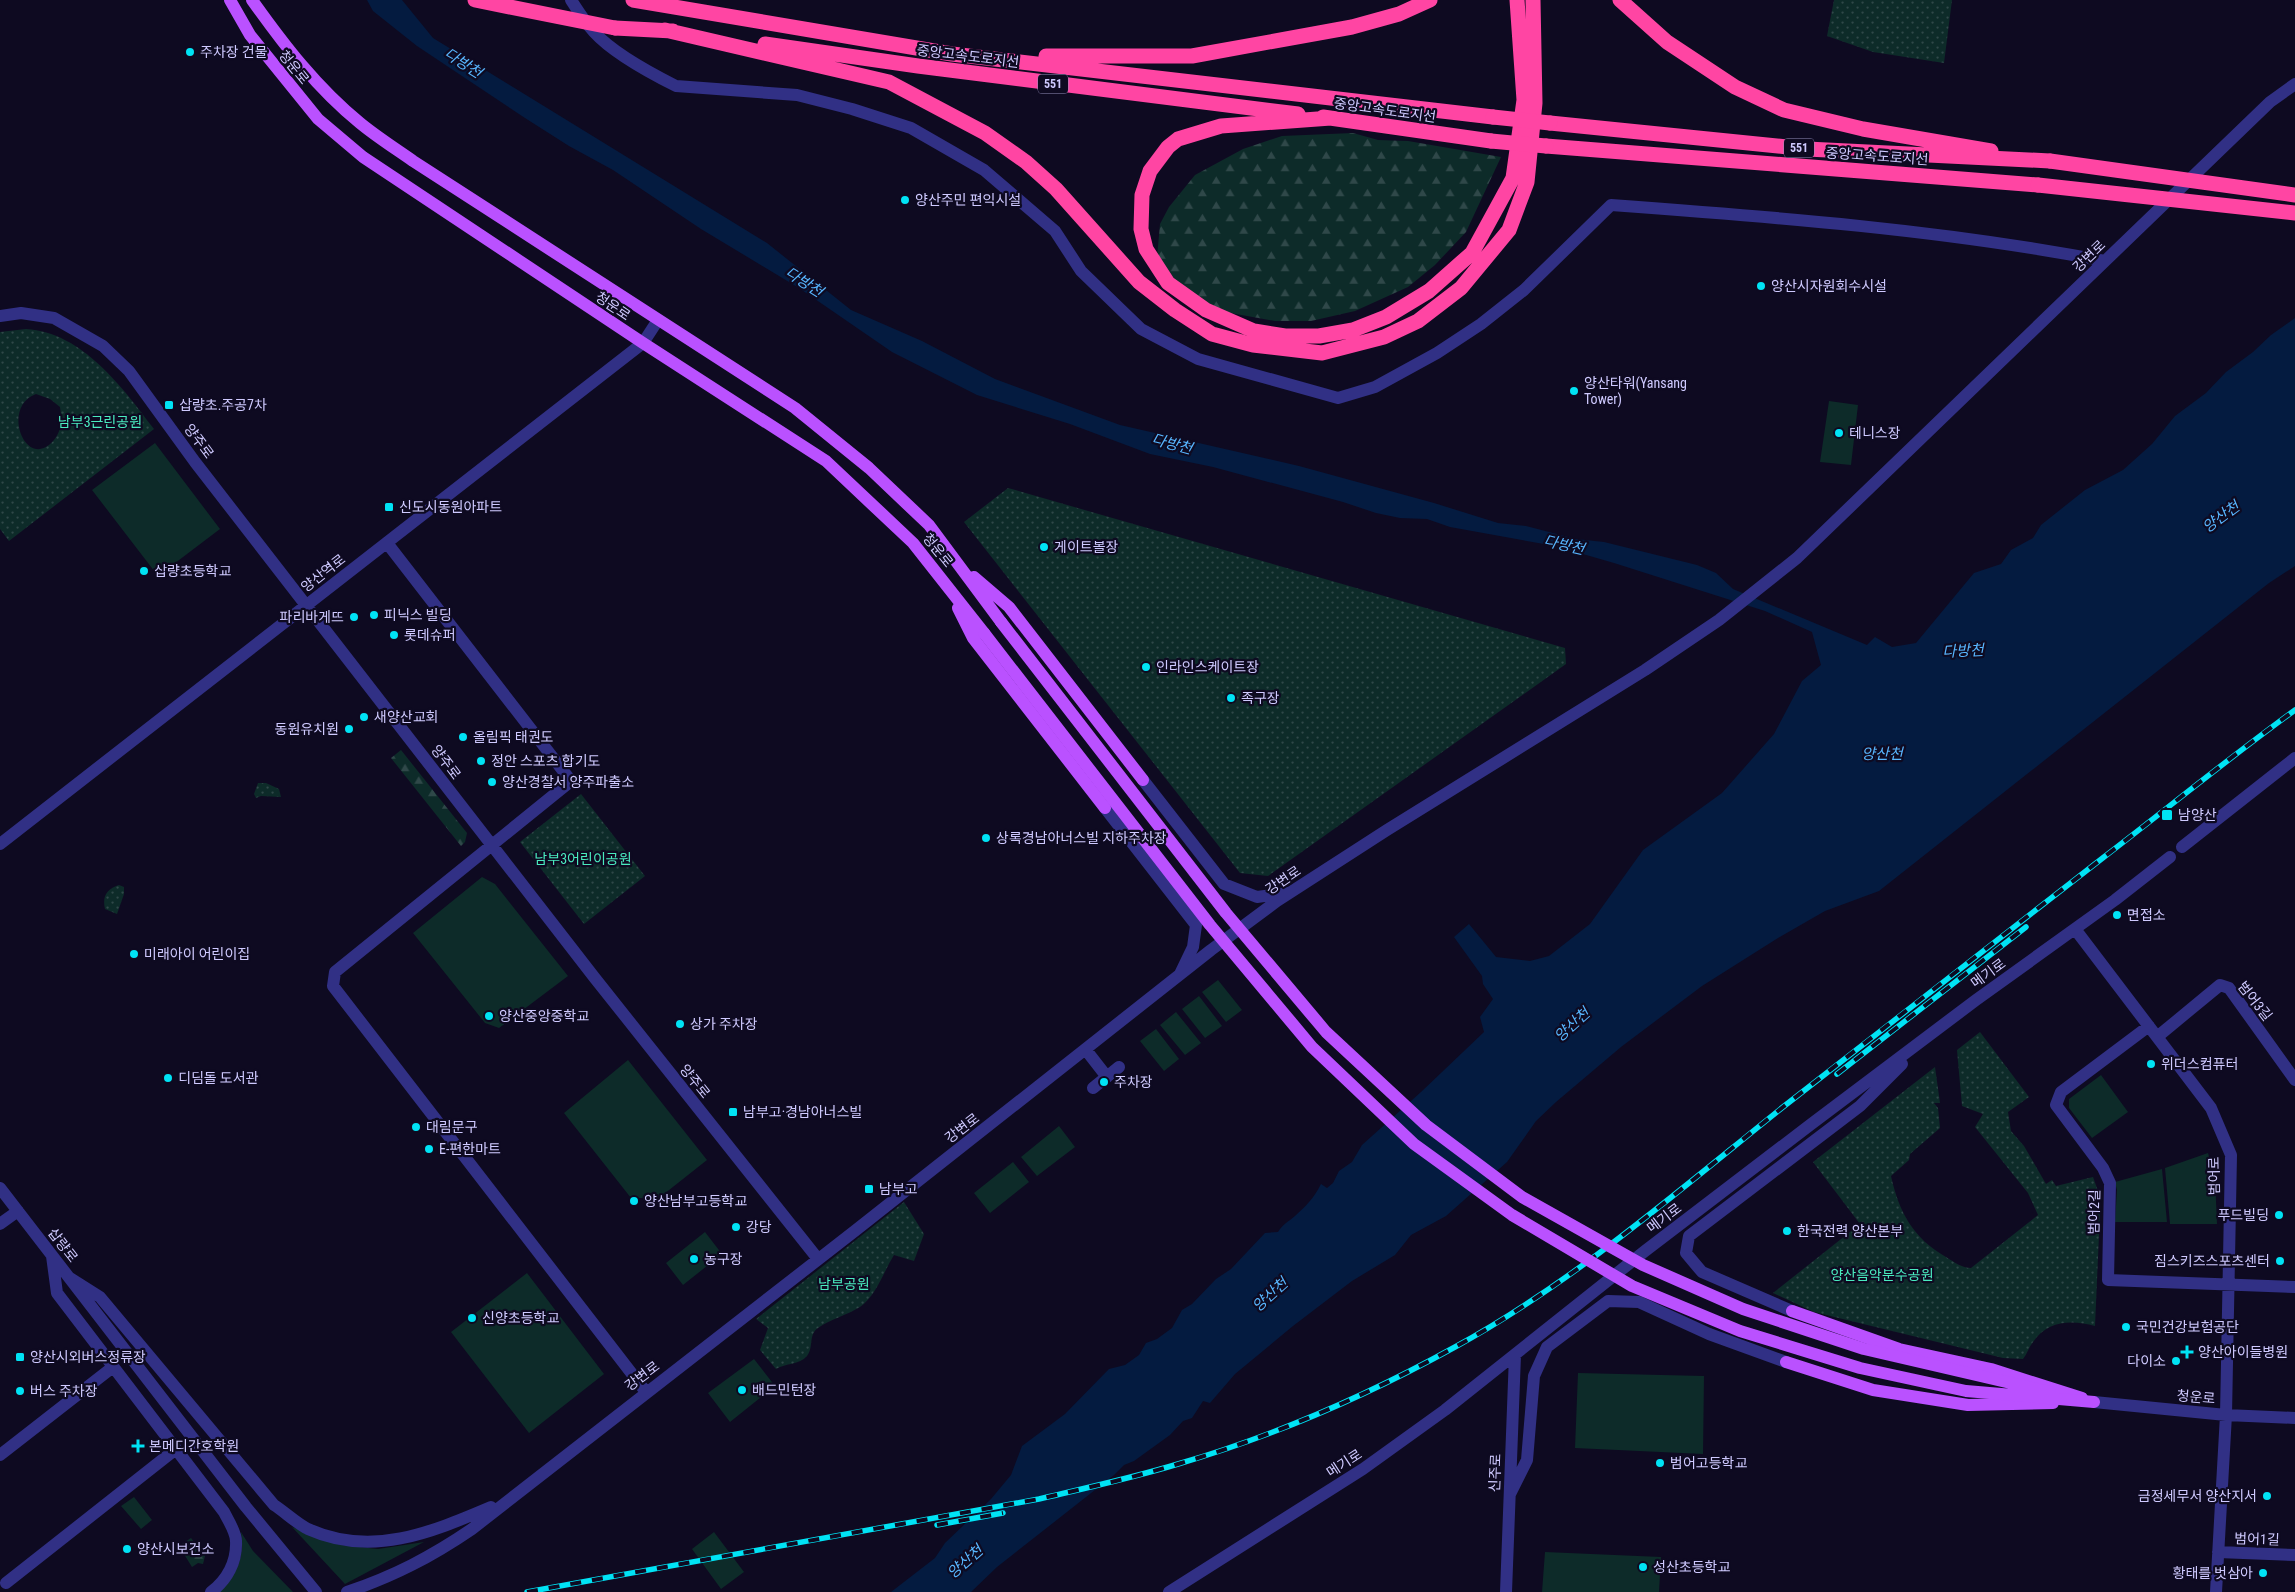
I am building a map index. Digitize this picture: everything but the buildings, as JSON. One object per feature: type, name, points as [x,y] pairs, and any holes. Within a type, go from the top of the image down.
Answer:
[{"type":"highway","name":"중앙고속도로지선","points":[[475,0],[615,28],[665,30],[918,66],[1492,140],[1546,146],[2038,185],[2295,213]]},
{"type":"highway","name":"중앙고속도로지선","points":[[633,0],[952,54],[1493,117],[1806,149],[2042,161],[2295,195]]},
{"type":"highway","points":[[952,54],[1108,58],[1192,56],[1352,27],[1399,14],[1430,0]]},
{"type":"highway","points":[[1331,118],[1221,126],[1178,139],[1168,147],[1150,171],[1142,195],[1141,229],[1146,249],[1168,282],[1184,296],[1214,313],[1254,331],[1284,336],[1318,336],[1353,330],[1386,317],[1429,291],[1472,253],[1513,178],[1524,100],[1517,0]]},
{"type":"highway","points":[[665,30],[889,82],[984,133],[1026,162],[1056,189],[1140,282],[1175,310],[1212,334],[1253,345],[1322,353],[1384,337],[1418,321],[1461,288],[1509,230],[1527,182],[1534,113],[1533,0]]},
{"type":"highway","points":[[1620,0],[1667,42],[1735,86],[1784,110],[1863,129],[1968,146],[2042,161]]},
{"type":"main road","name":"청운로","points":[[230,0],[250,35],[318,119],[363,157],[643,344],[826,461],[913,542],[1210,925],[1312,1047],[1414,1144],[1512,1215],[1632,1286],[1740,1331],[1860,1368],[1966,1391],[2094,1402]]},
{"type":"main road","name":"청운로","points":[[252,0],[282,42],[319,85],[361,124],[413,161],[794,408],[861,462],[929,525],[1001,622],[1226,912],[1326,1032],[1426,1125],[1522,1197],[1643,1265],[1743,1309],[1864,1349],[2094,1402]]},
{"type":"main road","points":[[955,560],[1009,607],[1143,780]]},
{"type":"main road","points":[[944,581],[973,638],[1105,808]]},
{"type":"main road","points":[[1792,1311],[1899,1349],[1991,1368],[2094,1402]]},
{"type":"main road","points":[[1786,1362],[1873,1390],[1968,1405],[2094,1402]]},
{"type":"street","points":[[571,0],[594,32],[606,43],[658,77],[676,86],[797,95],[852,109],[911,128],[984,170],[1055,231],[1081,270],[1140,329],[1198,358],[1338,398],[1375,387],[1437,353],[1481,324],[1524,290],[1611,205],[1806,222],[2026,246],[2105,261]]},
{"type":"street","name":"강변로","points":[[347,1592],[414,1566],[472,1529],[1178,977],[1291,892],[1604,696],[1697,635],[1772,579],[1907,453],[2270,102],[2295,84]]},
{"type":"street","name":"양주로","points":[[0,316],[21,313],[54,318],[103,346],[129,371],[200,468],[491,844],[818,1259]]},
{"type":"street","name":"양산역로","points":[[0,844],[643,344],[658,320]]},
{"type":"street","points":[[387,542],[571,781],[335,972],[332,986],[646,1392]]},
{"type":"street","points":[[2182,847],[2294,762]]},
{"type":"street","points":[[1143,780],[1224,884],[1257,897],[1291,892]]},
{"type":"street","points":[[1105,808],[1196,925],[1193,947],[1178,977]]},
{"type":"street","name":"메기로","points":[[1169,1592],[1362,1469],[1445,1410],[1645,1251],[2170,856]]},
{"type":"street","name":"범어로","points":[[2075,929],[2212,1108],[2231,1155],[2226,1415],[2216,1592]]},
{"type":"street","name":"범어3길","points":[[2157,1037],[2220,985],[2229,988],[2295,1080]]},
{"type":"street","name":"범어2길","points":[[2149,1026],[2061,1092],[2056,1105],[2103,1168],[2110,1183],[2108,1280],[2229,1284]]},
{"type":"street","points":[[1792,1311],[1702,1272],[1686,1254],[1689,1236],[1860,1106],[1940,1028]]},
{"type":"street","points":[[1086,1050],[1107,1077]]},
{"type":"street","points":[[1093,1088],[1119,1067]]},
{"type":"street","name":"삽량로","points":[[0,1188],[246,1507],[316,1592]]},
{"type":"street","points":[[0,1224],[18,1211]]},
{"type":"street","points":[[51,1254],[57,1293],[224,1512],[236,1540],[234,1560],[225,1580],[211,1592]]},
{"type":"street","points":[[70,1278],[100,1297],[274,1505],[308,1528],[344,1540],[374,1543],[397,1541],[433,1531],[505,1502]]},
{"type":"street","points":[[2229,1284],[2295,1287]]},
{"type":"street","points":[[1510,1494],[1527,1460],[1534,1376],[1547,1347],[1608,1302],[1639,1302],[1710,1334],[1786,1362]]},
{"type":"street","name":"신주로","points":[[1506,1592],[1515,1354]]},
{"type":"street","points":[[0,1455],[113,1368]]},
{"type":"street","name":"청운로","points":[[2094,1402],[2226,1415],[2295,1418]]},
{"type":"street","points":[[6,1584],[176,1449]]},
{"type":"street","name":"범어1길","points":[[2218,1552],[2295,1555]]},
{"type":"green space","points":[[1834,0],[1952,0],[1944,63],[1873,52],[1827,36]]},
{"type":"green space","points":[[1353,133],[1378,140],[1408,141],[1501,157],[1466,232],[1435,265],[1408,287],[1355,311],[1311,321],[1275,321],[1225,312],[1186,293],[1157,258],[1160,224],[1169,207],[1195,175],[1243,149],[1282,136]]},
{"type":"green space","name":"남부3근린공원","points":[[26,329],[46,332],[65,340],[83,351],[115,380],[154,429],[9,541],[0,529],[0,332]],"holes":[[[36,394],[50,399],[60,407],[60,429],[54,440],[44,448],[34,449],[21,434],[18,423],[20,411],[25,401]]]},
{"type":"green space","name":"테니스장","points":[[1829,401],[1858,405],[1851,465],[1820,462]]},
{"type":"green space","points":[[155,443],[220,529],[158,576],[92,490]]},
{"type":"green space","points":[[1008,488],[1565,648],[1566,664],[1268,876],[1240,873],[964,522]]},
{"type":"green space","points":[[401,750],[467,833],[465,842],[461,846],[391,758]]},
{"type":"green space","points":[[258,783],[266,783],[279,789],[281,797],[261,796],[256,798],[254,794]]},
{"type":"green space","name":"남부3어린이공원","points":[[581,794],[645,876],[584,924],[520,842]]},
{"type":"green space","points":[[482,877],[495,884],[568,976],[499,1028],[485,1023],[413,933]]},
{"type":"green space","points":[[119,885],[124,887],[124,894],[117,914],[105,909],[104,900],[106,894],[111,889]]},
{"type":"green space","points":[[1218,980],[1242,1010],[1226,1022],[1202,992]]},
{"type":"green space","points":[[1199,996],[1222,1026],[1205,1038],[1182,1009]]},
{"type":"green space","points":[[1176,1012],[1201,1043],[1185,1055],[1160,1025]]},
{"type":"green space","points":[[1156,1029],[1179,1059],[1164,1071],[1140,1041]]},
{"type":"green space","name":"양산음악분수공원","points":[[1980,1032],[2029,1097],[2008,1112],[2011,1131],[2024,1146],[2046,1184],[2052,1180],[2056,1186],[2093,1177],[2098,1191],[2100,1212],[2095,1326],[2069,1323],[2053,1326],[2039,1335],[2023,1359],[2003,1358],[1814,1312],[1773,1293],[1860,1224],[1813,1162],[1935,1067],[1940,1103],[1934,1103],[1938,1108],[1940,1128],[1910,1154],[1909,1160],[1891,1176],[1898,1201],[1909,1223],[1916,1233],[1934,1250],[1964,1267],[1971,1268],[2038,1215],[2028,1193],[1975,1127],[1983,1114],[1962,1106],[1957,1050]]},
{"type":"green space","points":[[628,1060],[707,1160],[659,1198],[631,1198],[564,1113]]},
{"type":"green space","points":[[2101,1075],[2128,1112],[2092,1138],[2069,1108],[2069,1099]]},
{"type":"green space","points":[[1059,1126],[1075,1147],[1037,1176],[1021,1157]]},
{"type":"green space","points":[[2208,1153],[2215,1178],[2217,1224],[2170,1224],[2165,1168]]},
{"type":"green space","points":[[1013,1162],[1029,1182],[990,1213],[974,1193]]},
{"type":"green space","points":[[2162,1169],[2167,1222],[2115,1222],[2117,1190],[2115,1182]]},
{"type":"green space","name":"남부공원","points":[[904,1202],[924,1234],[914,1261],[894,1255],[875,1290],[866,1302],[855,1310],[818,1328],[813,1334],[809,1352],[804,1359],[776,1369],[760,1350],[768,1328],[756,1319]]},
{"type":"green space","name":"농구장","points":[[705,1232],[722,1254],[683,1285],[666,1263]]},
{"type":"green space","points":[[527,1273],[604,1374],[529,1433],[451,1332]]},
{"type":"green space","name":"배드민턴장","points":[[754,1359],[775,1386],[730,1422],[708,1393]]},
{"type":"green space","points":[[1578,1373],[1704,1376],[1703,1454],[1575,1448]]},
{"type":"green space","points":[[134,1497],[152,1520],[141,1529],[121,1506]]},
{"type":"green space","points":[[292,1527],[342,1545],[378,1549],[424,1542],[345,1584]]},
{"type":"green space","points":[[241,1532],[253,1551],[293,1592],[215,1592],[229,1579],[237,1566],[241,1552]]},
{"type":"green space","points":[[714,1532],[744,1572],[721,1589],[692,1549]]},
{"type":"green space","points":[[191,1538],[205,1556],[203,1564],[198,1563],[192,1567],[179,1546]]},
{"type":"green space","points":[[1545,1552],[1661,1557],[1659,1592],[1542,1592]]},
{"type":"water","name":"양산천","points":[[367,0],[402,0],[433,38],[767,243],[851,310],[922,341],[995,379],[1120,425],[1299,466],[1434,503],[1498,523],[1526,526],[1576,539],[1604,542],[1697,565],[1716,573],[1733,589],[1867,645],[1875,637],[1892,647],[1916,643],[1974,573],[2001,564],[2011,550],[2033,538],[2041,525],[2085,490],[2123,470],[2152,444],[2175,416],[2206,393],[2226,372],[2253,352],[2271,335],[2295,318],[2295,566],[2269,583],[1879,891],[1825,911],[1778,938],[1702,986],[1621,1047],[1536,1121],[1507,1162],[1446,1216],[1411,1235],[1395,1255],[1352,1281],[1293,1326],[1235,1374],[1210,1403],[1203,1401],[1192,1418],[1183,1421],[1170,1435],[1134,1461],[1124,1465],[1114,1475],[997,1567],[971,1592],[891,1592],[935,1558],[945,1543],[991,1499],[1011,1475],[1022,1446],[1065,1414],[1109,1369],[1125,1365],[1139,1355],[1146,1343],[1157,1339],[1172,1328],[1182,1310],[1192,1304],[1216,1279],[1231,1269],[1265,1233],[1278,1232],[1316,1194],[1321,1184],[1327,1188],[1333,1183],[1339,1171],[1352,1162],[1362,1145],[1484,1032],[1480,1017],[1493,999],[1483,984],[1482,976],[1454,937],[1469,924],[1496,957],[1530,961],[1549,956],[1590,924],[1643,850],[1722,793],[1774,734],[1802,681],[1821,665],[1812,632],[1765,611],[1555,546],[1450,527],[1427,519],[1400,518],[1376,513],[1343,502],[1213,467],[1150,454],[1070,424],[977,395],[892,352],[799,288],[701,229],[613,170],[569,146],[525,118],[417,46],[373,11]]},
{"type":"railway","points":[[527,1592],[1039,1499],[1109,1483],[1250,1441],[1320,1413],[1389,1382],[1499,1321],[1583,1265],[1903,1013],[2295,710]]},
{"type":"railway","points":[[1837,1074],[2026,927]]},
{"type":"railway","points":[[937,1525],[1003,1513]]},
{"type":"place","name":"주차장 건물","points":[[190,52]]},
{"type":"place","name":"양산주민 편익시설","points":[[905,200]]},
{"type":"place","name":"양산시자원회수시설","points":[[1761,286]]},
{"type":"place","name":"양산타워(Yansang Tower)","points":[[1574,391]]},
{"type":"place","name":"삽량초.주공7차","points":[[169,405]]},
{"type":"place","name":"테니스장","points":[[1839,433]]},
{"type":"place","name":"신도시동원아파트","points":[[389,507]]},
{"type":"place","name":"게이트볼장","points":[[1044,547]]},
{"type":"place","name":"삽량초등학교","points":[[144,571]]},
{"type":"place","name":"피닉스 빌딩","points":[[374,615]]},
{"type":"place","name":"파리바게뜨","points":[[354,617]]},
{"type":"place","name":"롯데슈퍼","points":[[394,635]]},
{"type":"place","name":"인라인스케이트장","points":[[1146,667]]},
{"type":"place","name":"족구장","points":[[1231,698]]},
{"type":"place","name":"새양산교회","points":[[364,717]]},
{"type":"place","name":"동원유치원","points":[[349,729]]},
{"type":"place","name":"올림픽 태권도","points":[[463,737]]},
{"type":"place","name":"정안 스포츠 합기도","points":[[481,761]]},
{"type":"place","name":"양산경찰서 양주파출소","points":[[492,782]]},
{"type":"place","name":"남양산","points":[[2167,815]]},
{"type":"place","name":"상록경남아너스빌 지하주차장","points":[[986,838]]},
{"type":"place","name":"면접소","points":[[2117,915]]},
{"type":"place","name":"미래아이 어린이집","points":[[134,954]]},
{"type":"place","name":"양산중앙중학교","points":[[489,1016]]},
{"type":"place","name":"상가 주차장","points":[[680,1024]]},
{"type":"place","name":"위더스컴퓨터","points":[[2151,1064]]},
{"type":"place","name":"디딤돌 도서관","points":[[168,1078]]},
{"type":"place","name":"주차장","points":[[1104,1082]]},
{"type":"place","name":"남부고·경남아너스빌","points":[[733,1112]]},
{"type":"place","name":"대림문구","points":[[416,1127]]},
{"type":"place","name":"E-편한마트","points":[[429,1149]]},
{"type":"place","name":"남부고","points":[[869,1189]]},
{"type":"place","name":"양산남부고등학교","points":[[634,1201]]},
{"type":"place","name":"푸드빌딩","points":[[2279,1215]]},
{"type":"place","name":"강당","points":[[736,1227]]},
{"type":"place","name":"한국전력 양산본부","points":[[1787,1231]]},
{"type":"place","name":"농구장","points":[[694,1259]]},
{"type":"place","name":"짐스키즈스포츠센터","points":[[2280,1261]]},
{"type":"place","name":"신양초등학교","points":[[472,1318]]},
{"type":"place","name":"국민건강보험공단","points":[[2126,1327]]},
{"type":"place","name":"양산아이들병원","points":[[2187,1352]]},
{"type":"place","name":"양산시외버스정류장","points":[[20,1357]]},
{"type":"place","name":"다이소","points":[[2176,1361]]},
{"type":"place","name":"배드민턴장","points":[[742,1390]]},
{"type":"place","name":"버스 주차장","points":[[20,1391]]},
{"type":"place","name":"본메디간호학원","points":[[138,1446]]},
{"type":"place","name":"범어고등학교","points":[[1660,1463]]},
{"type":"place","name":"금정세무서 양산지서","points":[[2267,1496]]},
{"type":"place","name":"양산시보건소","points":[[127,1549]]},
{"type":"place","name":"성산초등학교","points":[[1643,1567]]},
{"type":"place","name":"황태를 벗삼아","points":[[2263,1573]]},
{"type":"water label","name":"다방천","points":[[463,63]]},
{"type":"water label","name":"다방천","points":[[804,282]]},
{"type":"water label","name":"다방천","points":[[1172,444]]},
{"type":"water label","name":"다방천","points":[[1564,545]]},
{"type":"water label","name":"다방천","points":[[1963,651]]}]
